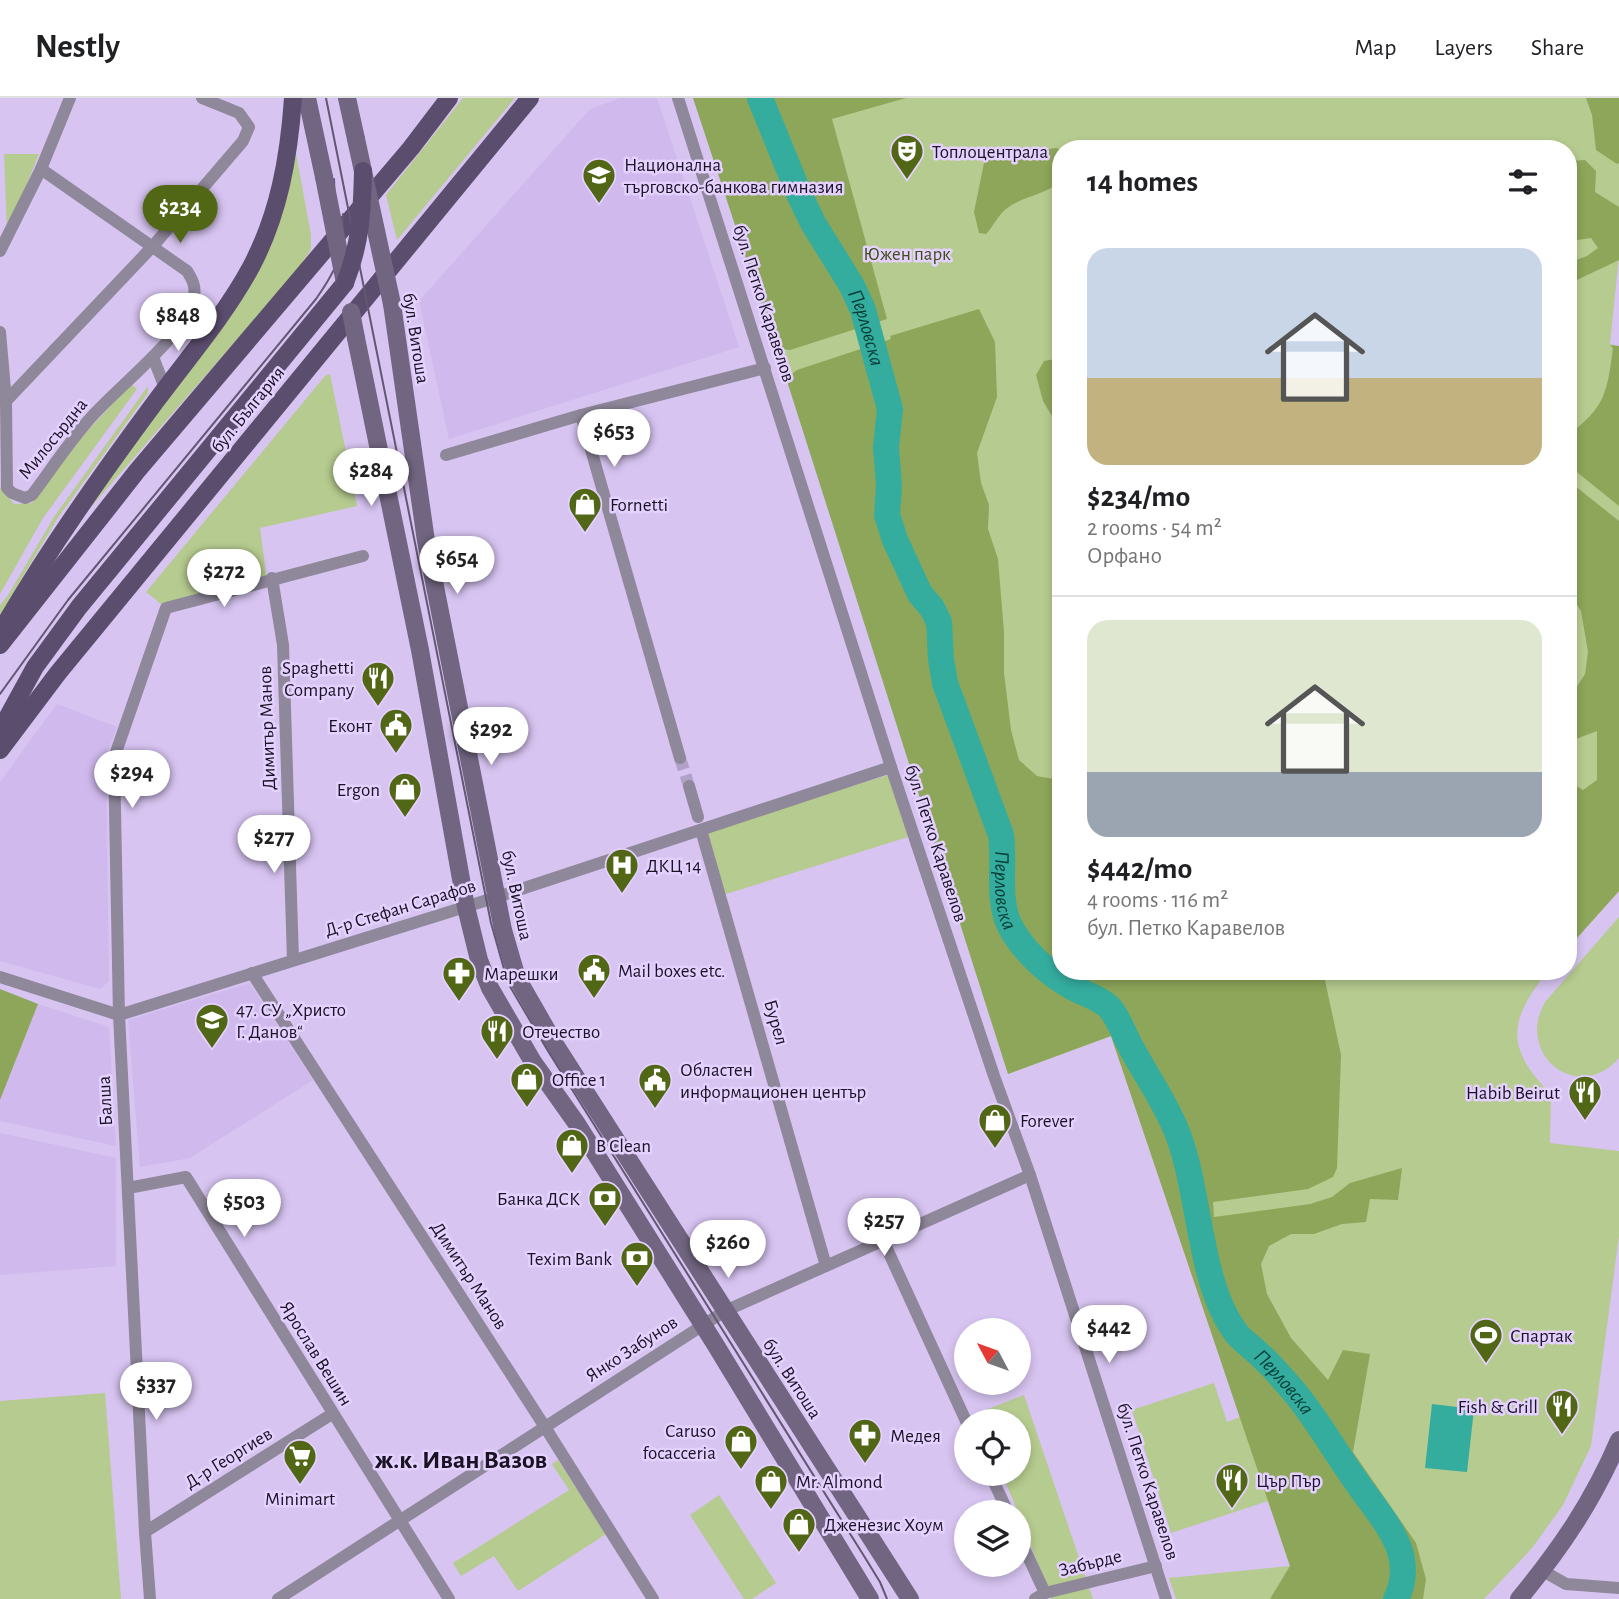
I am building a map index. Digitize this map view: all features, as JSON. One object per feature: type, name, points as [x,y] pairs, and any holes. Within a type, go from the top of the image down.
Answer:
[{"type":"main road","points":[[0,632],[78,506],[251,267],[280,195],[290,139],[293,98]]},
{"type":"main road","points":[[0,645],[137,471],[411,148],[449,98]]},
{"type":"main road","name":"бул. България","points":[[0,750],[58,673],[530,98]]},
{"type":"main road","points":[[0,731],[36,667],[79,607],[345,283],[355,259],[361,231],[363,171]]},
{"type":"street","points":[[0,251],[41,169],[70,98]]},
{"type":"street","points":[[6,401],[153,246],[243,141],[249,127],[239,113],[202,98]]},
{"type":"street","points":[[307,98],[420,650],[466,907],[479,960],[505,1017],[533,1062],[578,1124],[870,1599]]},
{"type":"street","name":"бул. Витоша","points":[[347,98],[392,304],[426,541],[508,950],[526,997],[909,1599]]},
{"type":"street","name":"бул. Петко Каравелов","points":[[678,98],[891,767],[994,1076],[1030,1175],[1166,1599]]},
{"type":"street","points":[[41,169],[153,246]]},
{"type":"street","name":"Милосърдна","points":[[6,401],[8,488],[25,498],[32,495],[88,420],[153,356],[190,310],[194,282],[187,271],[153,246]]},
{"type":"street","points":[[0,332],[6,401]]},
{"type":"street","points":[[153,356],[165,388]]},
{"type":"street","points":[[446,455],[582,415],[765,368]]},
{"type":"street","points":[[582,415],[680,758]]},
{"type":"street","points":[[272,578],[363,556]]},
{"type":"street","name":"Балша","points":[[150,1599],[119,1016],[114,758],[166,608],[272,578]]},
{"type":"street","name":"Димитър Манов","points":[[272,578],[283,645],[293,960]]},
{"type":"street","name":"Д-р Стефан Сарафов","points":[[119,1016],[497,897],[699,824],[891,767]]},
{"type":"street","name":"Бурел","points":[[689,786],[827,1266]]},
{"type":"street","name":"Димитър Манов","points":[[252,973],[653,1599]]},
{"type":"street","points":[[0,976],[119,1016]]},
{"type":"street","name":"Янко Забунов","points":[[278,1599],[725,1311],[1030,1175]]},
{"type":"street","name":"Ярослав Вешин","points":[[128,1188],[186,1177],[449,1599]]},
{"type":"street","points":[[883,1240],[960,1409]]},
{"type":"street","name":"Д-р Георгиев","points":[[145,1532],[332,1414]]},
{"type":"street","points":[[1519,1599],[1543,1571],[1601,1483],[1619,1440]]},
{"type":"street","name":"Забърде","points":[[1040,1596],[1156,1566]]},
{"type":"street","points":[[1031,1571],[1040,1596]]},
{"type":"street","points":[[1543,1571],[1566,1584],[1619,1588]]},
{"type":"shaded area","name":"Национална търговско-банкова гимназия","points":[[620,98],[657,98],[739,347],[449,439],[419,301],[590,109]]},
{"type":"shaded area","points":[[693,98],[906,98],[832,119],[887,319],[790,350],[780,349],[774,343]]},
{"type":"shaded area","points":[[1586,98],[1619,98],[1617,164],[1596,150],[1592,115]]},
{"type":"shaded area","points":[[1052,148],[1052,187],[1019,201],[1003,212],[986,234],[979,233],[974,212],[984,163],[992,153],[1007,154]]},
{"type":"shaded area","points":[[1577,160],[1585,160],[1596,171],[1595,192],[1619,207],[1619,260],[1577,280],[1577,260],[1598,248],[1591,238],[1577,240]]},
{"type":"shaded area","points":[[979,309],[995,342],[997,397],[977,453],[981,483],[989,505],[988,529],[998,559],[1004,632],[1004,673],[1011,730],[1019,760],[1037,776],[1052,779],[1052,980],[1325,980],[1341,1055],[1337,1168],[1333,1177],[1308,1189],[1213,1202],[1214,1217],[1310,1204],[1332,1197],[1350,1183],[1402,1168],[1398,1200],[1370,1199],[1366,1222],[1342,1224],[1314,1234],[1291,1234],[1269,1246],[1261,1264],[1267,1294],[1291,1338],[1328,1380],[1343,1350],[1370,1354],[1353,1452],[1416,1543],[1426,1579],[1423,1599],[1270,1599],[1290,1566],[1111,1036],[1008,1074],[786,378],[797,370],[891,339],[890,336]]},
{"type":"shaded area","points":[[1610,345],[1619,346],[1619,506],[1577,472],[1577,428],[1590,416],[1602,398],[1609,376],[1613,348]]},
{"type":"shaded area","points":[[1052,360],[1052,416],[1043,401],[1036,375],[1044,361]]},
{"type":"shaded area","points":[[1577,488],[1619,521],[1619,891],[1577,938],[1577,786],[1583,790],[1597,780],[1597,731],[1577,739],[1577,687],[1585,674],[1588,652],[1581,611],[1577,605]]},
{"type":"shaded area","points":[[57,704],[117,727],[106,755],[109,981],[100,989],[0,961],[0,782]]},
{"type":"shaded area","name":"47. СУ „Христо Г. Данов“","points":[[250,983],[313,1080],[190,1158],[140,1167],[128,1020]]},
{"type":"shaded area","points":[[0,989],[38,1004],[0,1100]]},
{"type":"shaded area","points":[[38,1004],[109,1027],[116,1146],[0,1121],[0,1101]]},
{"type":"shaded area","points":[[0,1133],[116,1158],[116,1266],[0,1275]]},
{"type":"shaded area","points":[[1432,1404],[1474,1409],[1467,1472],[1425,1468]]},
{"type":"green space","points":[[463,98],[515,98],[397,240],[386,195]]},
{"type":"green space","name":"Южен парк","points":[[693,98],[1619,98],[1619,256],[1610,344],[1619,346],[1619,891],[1577,938],[1577,140],[1052,140],[1052,980],[1542,980],[1525,1005],[1517,1034],[1519,1048],[1526,1062],[1551,1094],[1550,1143],[1619,1151],[1619,1236],[1591,1446],[1563,1505],[1532,1548],[1484,1599],[1176,1599],[1169,1578],[1290,1566],[1268,1501],[1171,1533],[1132,1410],[1214,1383],[1227,1422],[1240,1417],[1111,1036],[1008,1074],[793,396]]},
{"type":"green space","points":[[295,148],[311,235],[311,249],[299,268],[84,515],[237,299]]},
{"type":"green space","points":[[4,154],[39,154],[7,232]]},
{"type":"green space","points":[[330,374],[357,506],[260,528],[267,580],[166,608],[146,592],[325,376]]},
{"type":"green space","points":[[131,384],[137,389],[43,518],[0,594],[0,487],[14,504],[32,503],[78,441]]},
{"type":"green space","points":[[148,386],[148,393],[57,519],[0,615],[0,605],[54,517]]},
{"type":"green space","points":[[888,775],[908,837],[723,895],[704,832]]},
{"type":"green space","points":[[1619,917],[1619,1058],[1607,1069],[1594,1075],[1567,1074],[1555,1067],[1539,1044],[1538,1021],[1545,1002],[1564,980],[1577,980],[1577,965]]},
{"type":"green space","points":[[105,1393],[121,1599],[0,1599],[0,1401]]},
{"type":"green space","points":[[1024,1395],[1029,1409],[988,1409]]},
{"type":"green space","points":[[1031,1416],[1093,1599],[1051,1599],[1031,1546],[1031,1500],[1013,1500],[1007,1486],[1031,1486]]},
{"type":"green space","points":[[558,1460],[606,1534],[518,1591],[494,1556],[461,1576],[453,1563],[569,1490],[552,1464]]},
{"type":"green space","points":[[719,1495],[776,1583],[752,1599],[744,1599],[690,1515]]},
{"type":"waterway","name":"Перловска","points":[[760,98],[813,223],[852,286],[863,310],[890,409],[886,447],[889,486],[887,515],[895,540],[920,594],[939,622],[945,683],[1001,835],[1005,914],[1021,943],[1052,973]]},
{"type":"waterway","name":"Перловска","points":[[1062,980],[1109,1007],[1167,1110],[1185,1156],[1207,1264],[1224,1313],[1237,1334],[1274,1369],[1304,1404],[1390,1530],[1399,1548],[1403,1568],[1401,1587],[1396,1599]]},
{"type":"tunnel","points":[[680,758],[689,786]]},
{"type":"tram line","points":[[326,98],[491,923],[508,983],[880,1582],[887,1599]]},
{"type":"tram line","points":[[334,179],[336,228]]},
{"type":"tram line","points":[[0,694],[68,600],[316,299],[338,260],[343,214]]},
{"type":"place","name":"Топлоцентрала","points":[[907,181]]},
{"type":"place","name":"Национална търговско-банкова гимназия","points":[[599,205]]},
{"type":"place","name":"Fornetti","points":[[585,534]]},
{"type":"place","name":"Spaghetti Company","points":[[378,708]]},
{"type":"place","name":"Еконт","points":[[396,755]]},
{"type":"place","name":"Ergon","points":[[405,819]]},
{"type":"place","name":"ДКЦ 14","points":[[622,895]]},
{"type":"place","name":"Mail boxes etc.","points":[[594,1000]]},
{"type":"place","name":"Марешки","points":[[459,1003]]},
{"type":"place","name":"47. СУ „Христо Г. Данов“","points":[[212,1050]]},
{"type":"place","name":"Отечество","points":[[497,1061]]},
{"type":"place","name":"Office 1","points":[[527,1109]]},
{"type":"place","name":"Областен информационен център","points":[[655,1110]]},
{"type":"place","name":"Habib Beirut","points":[[1585,1122]]},
{"type":"place","name":"Forever","points":[[995,1150]]},
{"type":"place","name":"B Clean","points":[[572,1175]]},
{"type":"place","name":"Банка ДСК","points":[[605,1228]]},
{"type":"place","name":"Texim Bank","points":[[637,1288]]},
{"type":"place","name":"Спартак","points":[[1486,1365]]},
{"type":"place","name":"Fish & Grill","points":[[1562,1436]]},
{"type":"place","name":"Медея","points":[[865,1465]]},
{"type":"place","name":"Caruso focacceria","points":[[741,1471]]},
{"type":"place","name":"Minimart","points":[[300,1486]]},
{"type":"place","name":"Цър Пър","points":[[1232,1510]]},
{"type":"place","name":"Mr. Almond","points":[[771,1511]]},
{"type":"place","name":"Дженезис Хоум","points":[[799,1554]]},
{"type":"district","name":"ж.к. Иван Вазов","points":[[461,1459]]}]
